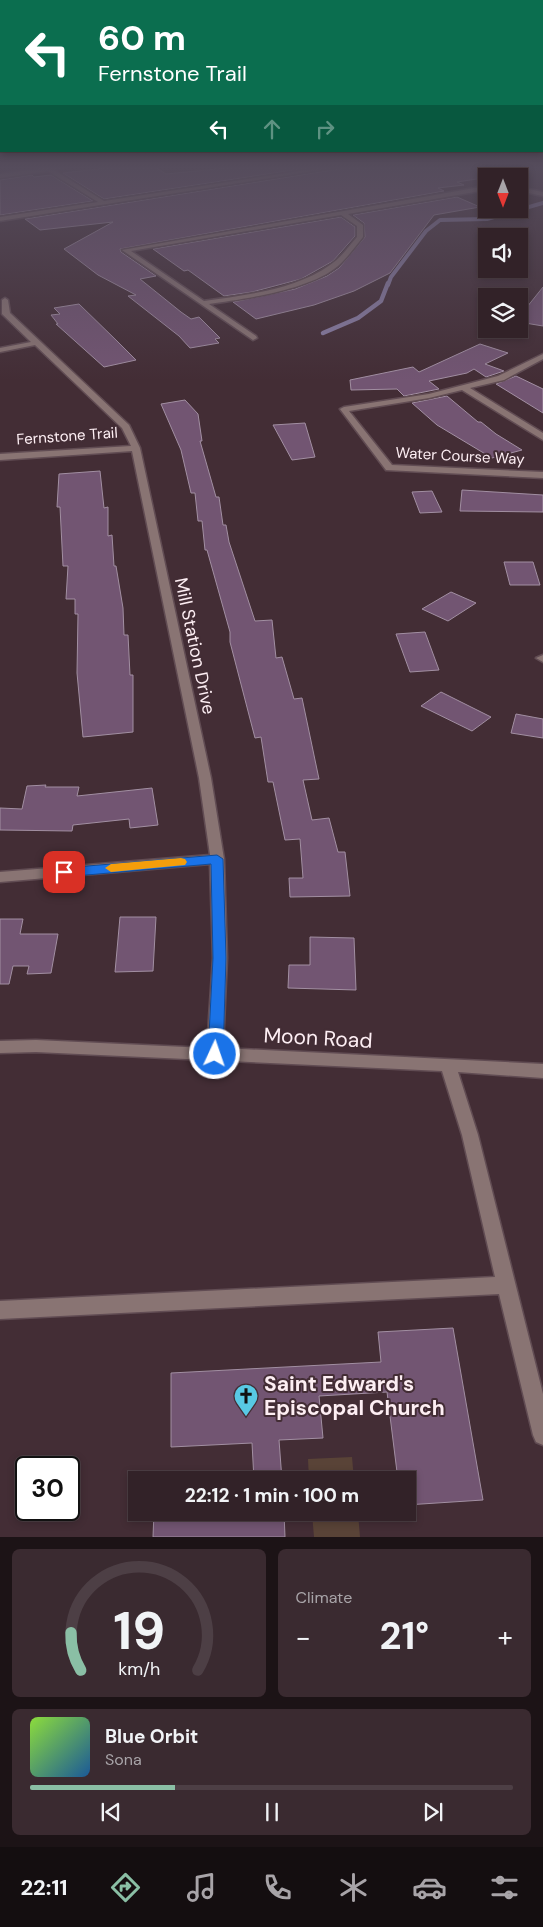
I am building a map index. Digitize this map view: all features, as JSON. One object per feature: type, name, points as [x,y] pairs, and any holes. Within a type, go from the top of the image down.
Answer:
[{"type":"street","points":[[197,238],[125,250],[253,338]]},
{"type":"street","points":[[203,304],[244,297],[308,279],[334,266],[359,238]]},
{"type":"street","name":"Mill Station Drive","points":[[6,300],[6,314],[126,427],[136,448],[205,778],[217,859],[220,958],[215,1054]]},
{"type":"street","points":[[0,350],[36,344]]},
{"type":"street","name":"Water Course Way","points":[[543,356],[501,378],[429,396],[344,409],[389,468],[543,475]]},
{"type":"street","name":"Water Course Way","points":[[463,387],[543,437]]},
{"type":"street","name":"Fernstone Trail","points":[[0,457],[136,448]]},
{"type":"street","points":[[0,877],[217,859]]},
{"type":"street","name":"Moon Road","points":[[0,1047],[36,1046],[543,1071]]},
{"type":"street","points":[[448,1065],[470,1135],[543,1435]]},
{"type":"street","points":[[0,1310],[506,1285]]},
{"type":"shaded area","points":[[352,1457],[353,1471],[309,1471],[308,1459]]},
{"type":"shaded area","points":[[313,1521],[359,1521],[360,1537],[314,1537]]},
{"type":"building","points":[[84,238],[183,238],[120,249],[121,252],[156,276],[140,279],[191,319],[199,317],[220,338],[215,339],[219,343],[190,348],[179,336],[128,296],[136,295],[98,275],[64,249]]},
{"type":"building","points":[[219,238],[353,238],[333,261],[301,279],[252,292],[224,296],[188,270],[184,271],[153,249]]},
{"type":"building","points":[[364,238],[417,238],[390,273],[354,291],[314,305],[256,319],[233,302],[295,289],[327,276],[339,268]]},
{"type":"building","points":[[543,287],[543,326],[528,324],[528,306]]},
{"type":"building","points":[[79,304],[136,360],[104,367],[56,324],[58,324],[51,315],[60,314],[54,308]]},
{"type":"building","points":[[480,344],[508,353],[485,364],[504,371],[486,377],[474,369],[467,373],[429,381],[439,389],[404,396],[397,389],[351,390],[350,380],[413,367],[419,372]]},
{"type":"building","points":[[516,376],[543,389],[543,413],[496,384]]},
{"type":"building","points":[[447,396],[478,422],[481,422],[522,450],[492,458],[437,425],[412,403]]},
{"type":"building","points":[[185,400],[198,414],[202,441],[200,441],[216,497],[219,497],[223,525],[226,525],[229,542],[255,621],[272,620],[276,658],[282,657],[294,699],[302,698],[319,779],[303,780],[312,820],[329,818],[338,852],[345,852],[350,896],[290,897],[289,878],[303,878],[300,839],[285,840],[273,782],[268,782],[261,737],[255,738],[230,642],[230,632],[207,550],[205,550],[202,521],[198,521],[195,493],[191,493],[181,450],[161,404]]},
{"type":"building","points":[[305,423],[315,457],[292,460],[273,425]]},
{"type":"building","points":[[100,471],[104,508],[108,507],[108,536],[112,535],[114,566],[116,566],[123,608],[124,635],[128,635],[130,675],[133,675],[133,732],[83,737],[77,673],[78,614],[75,614],[75,599],[66,599],[68,566],[63,566],[60,507],[57,507],[59,474]]},
{"type":"building","points":[[462,490],[543,495],[543,512],[460,511]]},
{"type":"building","points":[[432,491],[442,512],[420,513],[412,492]]},
{"type":"building","points":[[504,562],[533,562],[540,585],[510,585]]},
{"type":"building","points":[[451,592],[476,603],[448,621],[422,609]]},
{"type":"building","points":[[425,632],[439,670],[410,672],[396,634]]},
{"type":"building","points":[[441,692],[491,717],[472,731],[421,706]]},
{"type":"building","points":[[516,714],[543,719],[543,738],[511,733]]},
{"type":"building","points":[[46,785],[45,787],[79,787],[77,796],[152,788],[158,825],[130,828],[129,819],[73,825],[72,831],[0,830],[0,808],[22,809],[27,786]]},
{"type":"building","points":[[120,917],[156,917],[153,971],[115,972]]},
{"type":"building","points":[[0,919],[23,919],[20,934],[58,934],[51,973],[27,974],[29,966],[13,966],[9,984],[0,984]]},
{"type":"building","points":[[310,937],[354,938],[356,990],[288,988],[289,965],[310,965]]},
{"type":"building","name":"Saint Edward's Episcopal Church","points":[[453,1328],[483,1500],[416,1504],[416,1471],[397,1471],[387,1392],[319,1396],[323,1438],[279,1440],[281,1471],[254,1471],[252,1443],[171,1447],[171,1373],[381,1362],[378,1332]]},
{"type":"building","points":[[154,1521],[284,1521],[285,1537],[153,1537]]},
{"type":"waterway","points":[[388,285],[391,277],[421,238]]},
{"type":"waterway","points":[[323,333],[358,318],[381,301],[388,283]]},
{"type":"slow traffic","points":[[111,868],[181,862]]},
{"type":"place","name":"Saint Edward's Episcopal Church","points":[[246,1417]]},
{"type":"route","points":[[64,872],[217,859],[220,958],[215,1054]]}]
